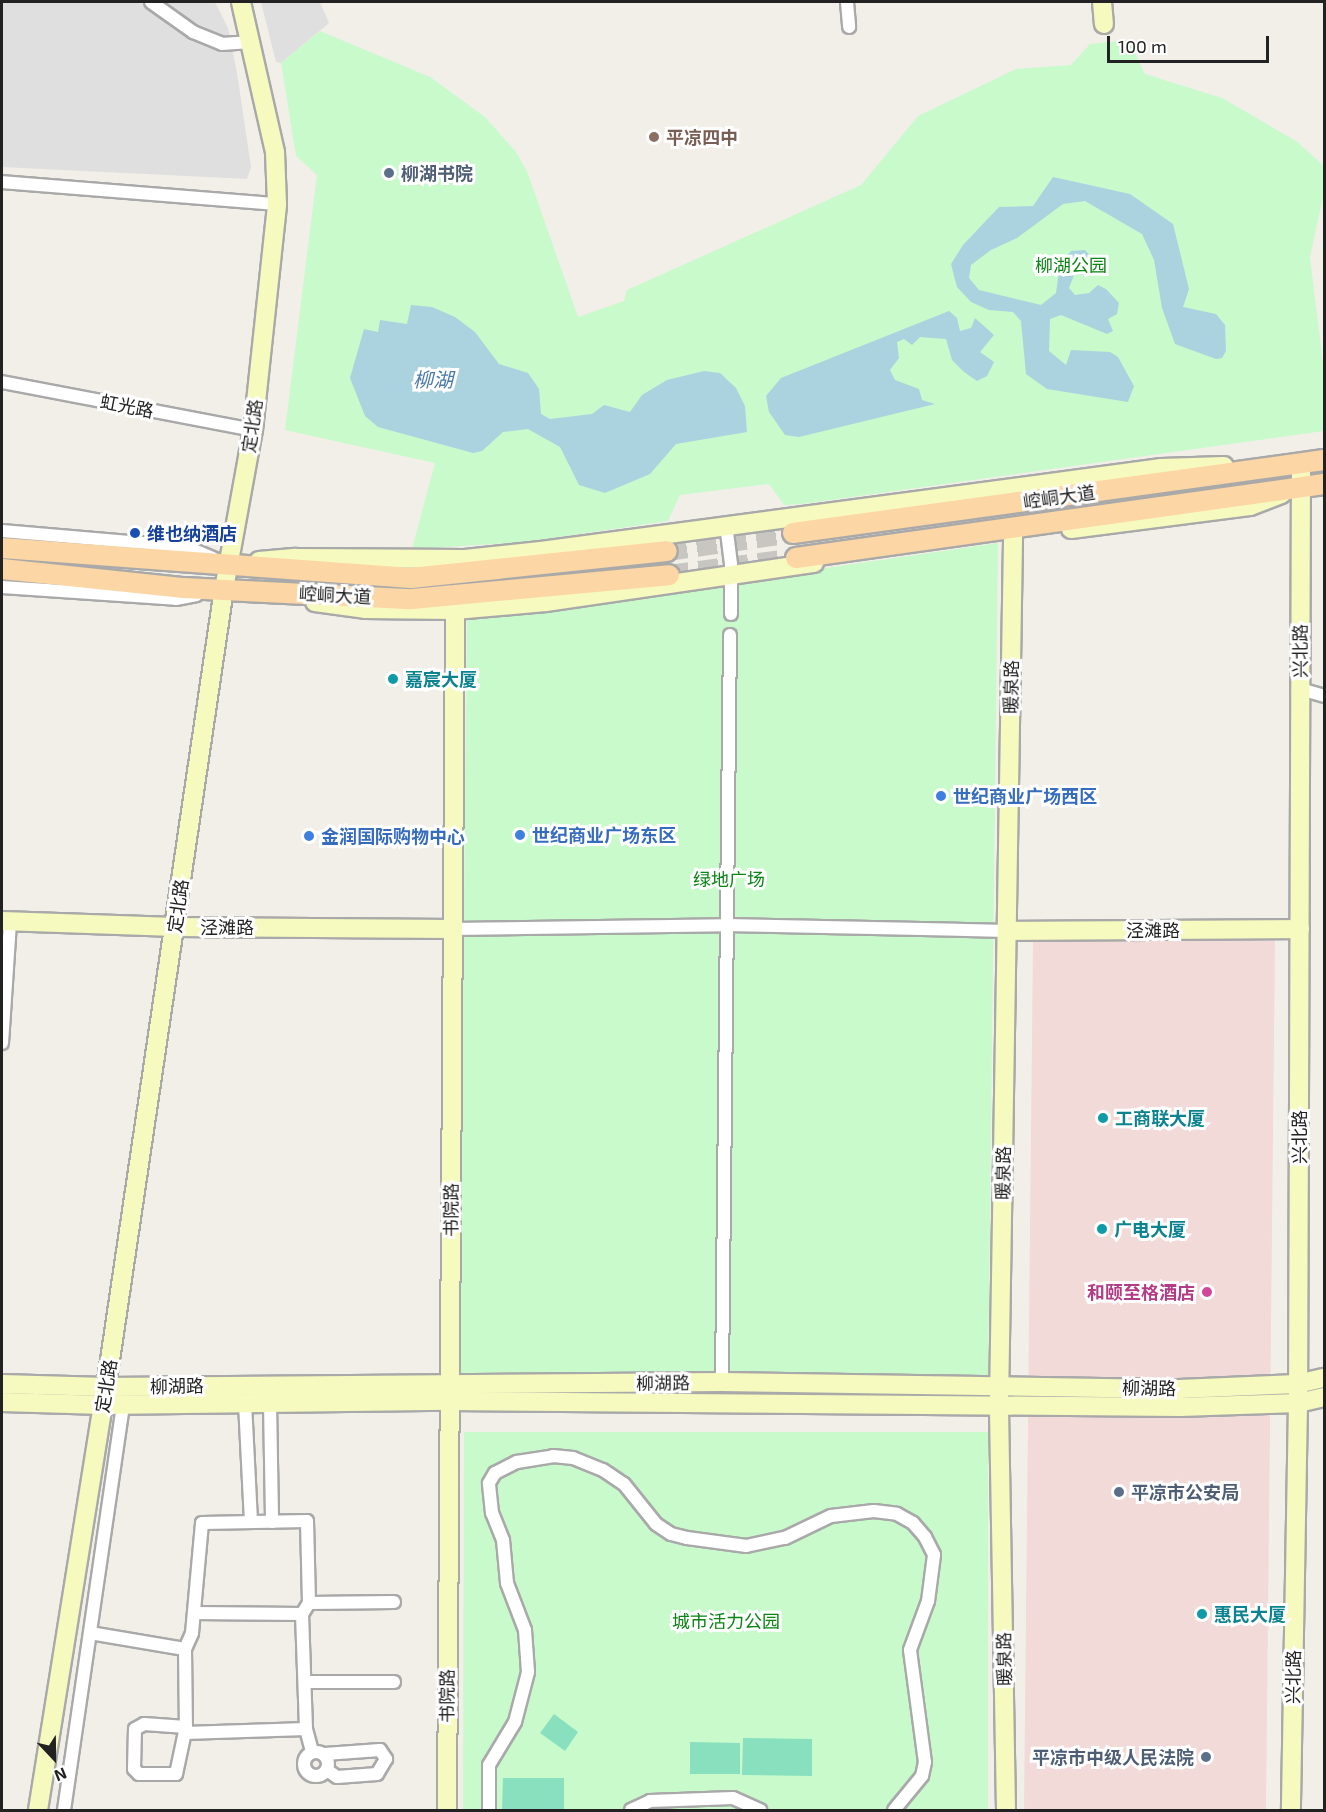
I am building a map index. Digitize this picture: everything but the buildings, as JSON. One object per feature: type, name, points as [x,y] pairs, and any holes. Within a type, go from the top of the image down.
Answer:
[{"type":"main road","name":"崆峒大道","points":[[793,533],[1324,460]]},
{"type":"main road","name":"崆峒大道","points":[[796,558],[1324,484]]},
{"type":"main road","name":"崆峒大道","points":[[2,548],[411,578],[667,551]]},
{"type":"main road","name":"崆峒大道","points":[[2,569],[224,589],[412,599],[669,575]]},
{"type":"street","points":[[151,2],[193,32],[222,44],[250,42]]},
{"type":"street","name":"定北路","points":[[38,1810],[106,1387],[224,589],[253,430],[277,204],[275,152],[241,2]]},
{"type":"street","points":[[847,2],[849,27]]},
{"type":"street","points":[[1102,2],[1104,24]]},
{"type":"street","points":[[2,182],[277,204]]},
{"type":"street","name":"虹光路","points":[[2,382],[253,430]]},
{"type":"street","points":[[2,531],[187,547],[228,565],[296,558],[465,559],[1161,468],[1301,464]]},
{"type":"street","name":"兴北路","points":[[1291,1810],[1298,1403],[1301,464]]},
{"type":"street","points":[[2,587],[176,599],[224,589],[365,609],[455,610],[546,602],[731,574],[1250,506],[1301,487]]},
{"type":"street","points":[[726,524],[731,574],[730,614]]},
{"type":"street","name":"暖泉路","points":[[1006,1810],[999,1394],[1013,536]]},
{"type":"street","name":"书院路","points":[[447,1810],[455,610]]},
{"type":"street","points":[[722,1382],[730,635]]},
{"type":"street","points":[[1300,689],[1324,696]]},
{"type":"street","points":[[2,1043],[6,921]]},
{"type":"street","name":"泾滩路","points":[[6,921],[175,927],[453,928]]},
{"type":"street","points":[[453,928],[726,925],[1007,931]]},
{"type":"street","name":"泾滩路","points":[[1007,931],[1300,929]]},
{"type":"street","name":"柳湖路","points":[[2,1384],[449,1391],[999,1394],[1297,1384],[1324,1378]]},
{"type":"street","name":"柳湖路","points":[[2,1402],[103,1405],[270,1403],[449,1391],[722,1382],[999,1394],[1179,1407],[1298,1403],[1324,1397]]},
{"type":"street","points":[[245,1403],[252,1522]]},
{"type":"street","points":[[270,1403],[272,1522]]},
{"type":"street","points":[[64,1810],[123,1405]]},
{"type":"street","points":[[489,1810],[489,1765],[516,1722],[528,1672],[525,1630],[507,1583],[503,1540],[492,1513],[489,1482],[495,1473],[518,1462],[553,1456],[573,1458],[603,1470],[624,1484],[656,1524],[671,1534],[687,1538],[754,1545],[785,1538],[831,1516],[874,1511],[897,1514],[926,1537],[933,1555],[933,1571],[910,1650],[925,1762],[922,1776],[894,1810]]},
{"type":"street","points":[[306,1729],[186,1730],[144,1724],[135,1729],[134,1768],[139,1774],[176,1774],[186,1730],[185,1649],[194,1613],[202,1523],[307,1521],[306,1729],[318,1753],[327,1770],[338,1777],[377,1774],[386,1759],[380,1750],[318,1753],[304,1761],[308,1773],[316,1776],[327,1770]]},
{"type":"street","points":[[194,1613],[305,1609],[393,1602]]},
{"type":"street","points":[[90,1633],[185,1649]]},
{"type":"street","points":[[305,1682],[394,1682]]},
{"type":"street","points":[[631,1810],[650,1801],[733,1798],[760,1810]]},
{"type":"shaded area","points":[[2,2],[215,2],[228,28],[237,73],[251,167],[247,179],[2,167]]},
{"type":"shaded area","points":[[261,2],[320,2],[329,23],[281,63],[276,62]]},
{"type":"shaded area","points":[[1033,939],[1275,941],[1266,1810],[1024,1810]]},
{"type":"green space","name":"柳湖公园","points":[[320,31],[430,77],[485,117],[516,152],[527,171],[578,317],[624,301],[627,290],[861,185],[918,116],[1016,69],[1071,65],[1090,44],[1129,40],[1145,74],[1222,98],[1296,141],[1324,166],[1324,192],[1310,257],[1324,372],[1324,431],[802,504],[784,505],[769,484],[680,495],[668,521],[525,542],[412,549],[435,463],[285,430],[317,175],[296,156],[281,63]]},
{"type":"green space","name":"绿地广场","points":[[998,543],[988,1379],[459,1375],[467,620]]},
{"type":"green space","name":"城市活力公园","points":[[464,1432],[988,1432],[988,1810],[463,1810]]},
{"type":"green space","points":[[554,1714],[578,1732],[565,1751],[540,1733]]},
{"type":"green space","points":[[743,1738],[812,1739],[812,1776],[742,1775]]},
{"type":"green space","points":[[690,1742],[740,1743],[740,1774],[690,1774]]},
{"type":"green space","points":[[503,1778],[564,1778],[564,1810],[502,1810]]},
{"type":"water","points":[[1053,177],[1130,194],[1173,224],[1189,289],[1183,307],[1216,314],[1225,325],[1226,351],[1222,358],[1216,359],[1175,344],[1162,308],[1154,260],[1142,234],[1085,201],[1063,204],[1017,238],[991,250],[971,265],[969,278],[979,290],[1041,305],[1056,293],[1060,264],[1071,251],[1085,250],[1095,261],[1091,274],[1074,275],[1069,288],[1075,295],[1089,293],[1098,285],[1106,289],[1119,303],[1117,314],[1108,319],[1113,331],[1107,334],[1061,315],[1050,319],[1049,351],[1066,365],[1071,350],[1110,352],[1118,357],[1134,386],[1128,402],[1047,389],[1026,374],[1021,321],[1013,312],[989,310],[971,302],[957,287],[951,264],[963,245],[999,207],[1033,206]]},
{"type":"water","name":"柳湖","points":[[411,305],[432,307],[455,317],[475,332],[499,364],[528,373],[539,389],[541,414],[550,419],[592,414],[604,405],[630,412],[642,395],[667,380],[704,371],[720,373],[736,388],[745,406],[747,432],[676,444],[650,474],[605,493],[579,485],[560,447],[528,429],[503,432],[482,451],[473,453],[378,427],[365,416],[350,378],[364,329],[378,332],[380,320],[407,324]]},
{"type":"water","points":[[949,311],[957,318],[960,331],[971,328],[975,318],[994,335],[980,352],[994,362],[987,376],[977,381],[964,372],[952,360],[946,339],[920,337],[912,345],[904,339],[897,342],[899,358],[890,370],[895,380],[919,389],[922,400],[935,404],[799,437],[785,435],[769,412],[766,396],[781,378]]},
{"type":"tunnel","points":[[667,551],[793,533]]},
{"type":"tunnel","points":[[669,575],[796,558]]},
{"type":"place","name":"平凉四中","points":[[654,137]]},
{"type":"place","name":"柳湖书院","points":[[389,173]]},
{"type":"place","name":"维也纳酒店","points":[[135,533]]},
{"type":"place","name":"嘉宸大厦","points":[[393,679]]},
{"type":"place","name":"世纪商业广场西区","points":[[941,796]]},
{"type":"place","name":"世纪商业广场东区","points":[[520,835]]},
{"type":"place","name":"金润国际购物中心","points":[[309,836]]},
{"type":"place","name":"工商联大厦","points":[[1103,1118]]},
{"type":"place","name":"广电大厦","points":[[1102,1229]]},
{"type":"place","name":"和颐至格酒店","points":[[1207,1292]]},
{"type":"place","name":"平凉市公安局","points":[[1119,1492]]},
{"type":"place","name":"惠民大厦","points":[[1202,1614]]},
{"type":"place","name":"平凉市中级人民法院","points":[[1206,1757]]}]
